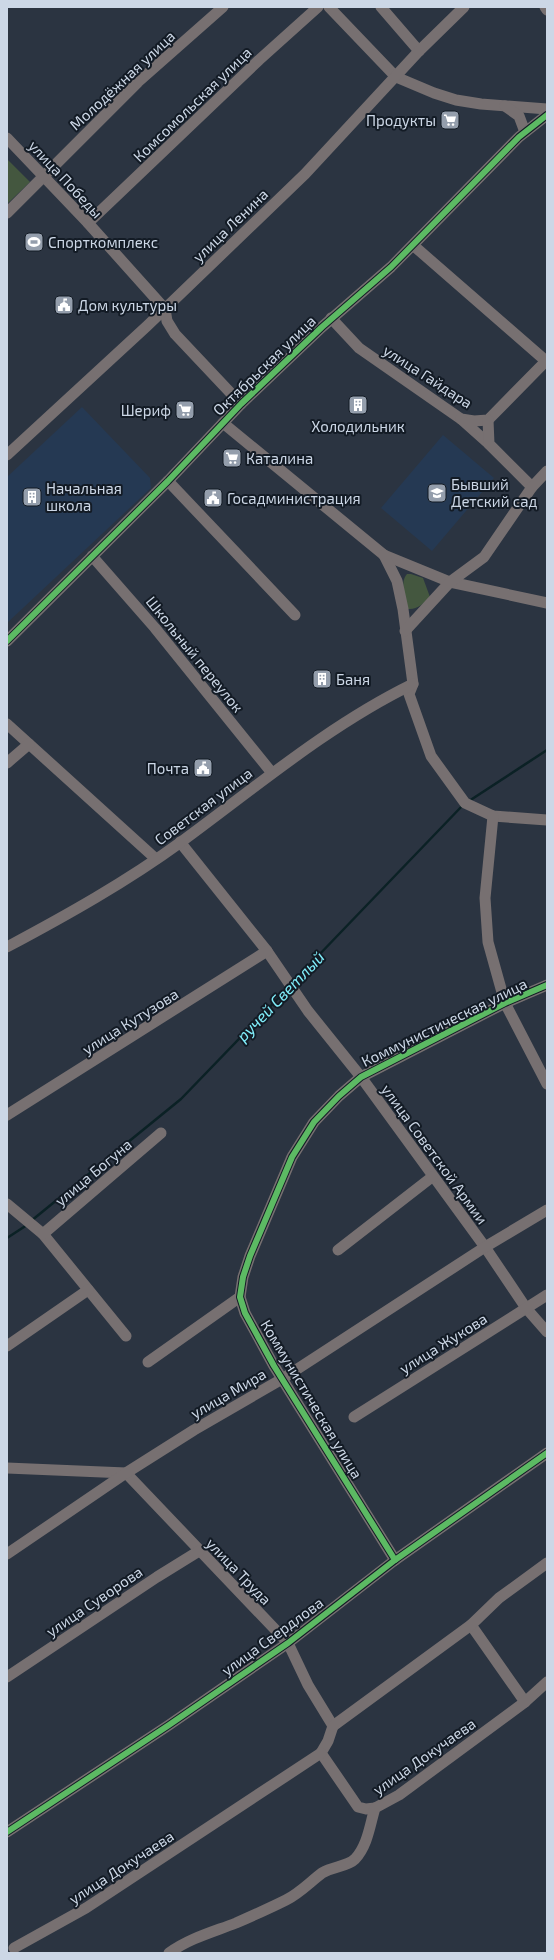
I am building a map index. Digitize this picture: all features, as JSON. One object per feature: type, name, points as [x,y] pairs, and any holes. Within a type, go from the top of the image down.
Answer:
[{"type":"street","name":"Молодёжная улица","points":[[7,213],[138,82],[223,7]]},
{"type":"street","name":"Комсомольская улица","points":[[88,223],[259,60],[318,7]]},
{"type":"street","points":[[329,7],[396,77],[434,93],[456,100],[481,104],[547,109]]},
{"type":"street","points":[[381,7],[419,51]]},
{"type":"street","name":"улица Ленина","points":[[7,455],[165,309],[305,174],[419,51],[464,7]]},
{"type":"street","points":[[505,105],[514,110],[519,116],[524,132]]},
{"type":"street","name":"Октябрьская улица","points":[[7,641],[168,481],[241,404],[331,318],[414,246],[524,132],[547,115]]},
{"type":"street","name":"улица Победы","points":[[7,138],[88,223],[165,309],[166,321],[175,334],[241,404]]},
{"type":"street","points":[[414,246],[547,360],[488,420],[489,444]]},
{"type":"street","name":"улица Гайдара","points":[[331,318],[359,348],[461,419],[474,421],[488,420]]},
{"type":"street","points":[[461,419],[489,444],[532,487]]},
{"type":"street","points":[[223,422],[384,555],[450,582],[547,603]]},
{"type":"street","points":[[406,631],[450,582],[484,557],[532,487],[547,471]]},
{"type":"street","points":[[168,481],[296,615]]},
{"type":"street","points":[[384,555],[397,581],[403,609],[413,684],[409,694],[431,756],[465,803],[493,816],[547,820]]},
{"type":"street","name":"Школьный переулок","points":[[92,556],[155,628],[272,772]]},
{"type":"street","name":"Советская улица","points":[[7,947],[72,912],[156,859],[272,772],[369,707],[413,684]]},
{"type":"street","points":[[7,724],[156,859]]},
{"type":"street","points":[[7,763],[29,744]]},
{"type":"street","points":[[493,816],[485,898],[488,942],[505,1003],[547,1084]]},
{"type":"street","name":"улица Советской Армии","points":[[180,842],[267,951],[308,1011],[361,1077],[432,1177],[485,1248],[526,1308],[547,1332]]},
{"type":"street","name":"улица Кутузова","points":[[7,1115],[267,951]]},
{"type":"street","name":"Коммунистическая улица","points":[[395,1560],[274,1366],[245,1313],[240,1297],[243,1277],[250,1256],[292,1156],[314,1122],[339,1096],[361,1077],[505,1003],[547,985]]},
{"type":"street","name":"улица Богуна","points":[[43,1234],[161,1133]]},
{"type":"street","points":[[338,1250],[432,1177]]},
{"type":"street","points":[[8,1207],[43,1234],[126,1336]]},
{"type":"street","name":"улица Мира","points":[[7,1554],[126,1473],[194,1430],[282,1379],[485,1248],[547,1210]]},
{"type":"street","points":[[7,1346],[88,1290]]},
{"type":"street","name":"улица Жукова","points":[[354,1417],[547,1295]]},
{"type":"street","points":[[148,1362],[240,1297]]},
{"type":"street","name":"улица Свердлова","points":[[7,1832],[163,1729],[288,1643],[395,1560],[547,1453]]},
{"type":"street","points":[[7,1468],[126,1473]]},
{"type":"street","name":"улица Труда","points":[[126,1473],[288,1643],[308,1685],[333,1726]]},
{"type":"street","name":"улица Суворова","points":[[7,1677],[199,1551]]},
{"type":"street","points":[[369,1826],[358,1807],[321,1753],[328,1741],[333,1726],[470,1625],[499,1598],[547,1563]]},
{"type":"street","points":[[470,1625],[525,1702]]},
{"type":"street","name":"улица Докучаева","points":[[169,1953],[189,1940],[236,1922],[286,1900],[305,1888],[327,1870],[348,1864],[356,1858],[364,1846],[375,1808],[399,1795],[525,1702],[547,1682]]},
{"type":"street","name":"улица Докучаева","points":[[14,1948],[86,1908],[321,1753]]},
{"type":"street","points":[[358,1807],[366,1809],[375,1808]]},
{"type":"shaded area","points":[[82,407],[150,478],[151,488],[7,623],[7,477]]},
{"type":"shaded area","name":"Бывший Детский сад","points":[[443,435],[494,478],[432,551],[381,508]]},
{"type":"green space","points":[[7,159],[30,182],[7,204]]},
{"type":"green space","points":[[407,574],[423,578],[430,597],[420,606],[411,609],[408,609],[403,586]]},
{"type":"waterway","name":"ручей Светлый","points":[[469,801],[547,750]]},
{"type":"waterway","name":"ручей Светлый","points":[[292,983],[463,805]]},
{"type":"waterway","name":"ручей Светлый","points":[[31,1221],[181,1099],[289,987]]},
{"type":"waterway","name":"ручей Светлый","points":[[7,1238],[27,1225]]},
{"type":"cycle path","points":[[7,641],[168,481],[241,404],[322,327],[391,267],[519,137],[547,115]]},
{"type":"cycle path","points":[[395,1560],[274,1366],[245,1313],[240,1297],[243,1277],[250,1256],[292,1157],[314,1122],[339,1096],[361,1077],[505,1003],[547,985]]},
{"type":"cycle path","points":[[7,1832],[169,1725],[288,1643],[395,1560],[547,1453]]},
{"type":"place","name":"Продукты","points":[[450,120]]},
{"type":"place","name":"Спорткомплекс","points":[[34,242]]},
{"type":"place","name":"Дом культуры","points":[[64,305]]},
{"type":"place","name":"Холодильник","points":[[358,405]]},
{"type":"place","name":"Шериф","points":[[185,410]]},
{"type":"place","name":"Каталина","points":[[232,458]]},
{"type":"place","name":"Бывший Детский сад","points":[[437,493]]},
{"type":"place","name":"Начальная школа","points":[[32,497]]},
{"type":"place","name":"Госадминистрация","points":[[213,498]]},
{"type":"place","name":"Баня","points":[[322,679]]},
{"type":"place","name":"Почта","points":[[203,768]]}]
